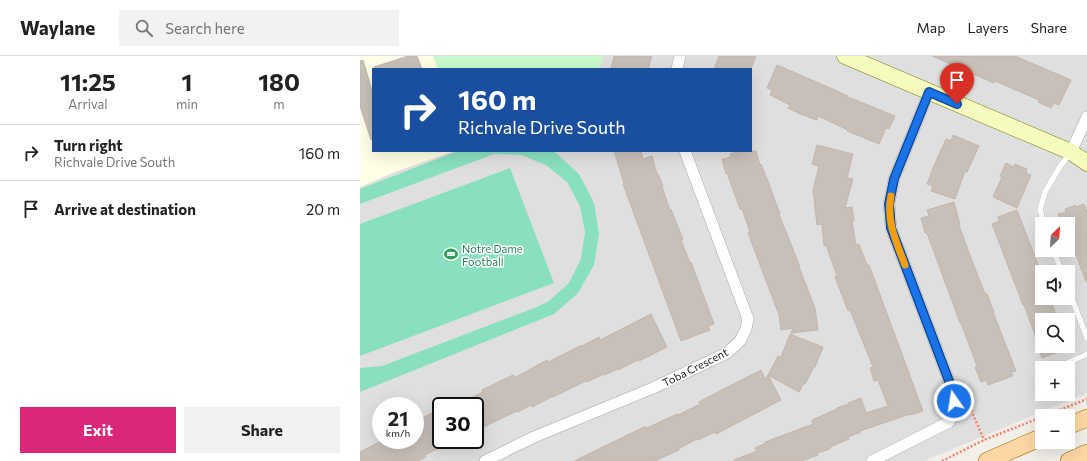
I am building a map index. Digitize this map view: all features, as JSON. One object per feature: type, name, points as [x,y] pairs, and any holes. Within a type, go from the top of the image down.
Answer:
[{"type":"main road","points":[[1075,423],[1087,418]]},
{"type":"main road","points":[[987,461],[1035,440]]},
{"type":"main road","points":[[1069,461],[1087,453]]},
{"type":"street","points":[[677,68],[680,56]]},
{"type":"street","points":[[845,56],[1071,152],[1087,163]]},
{"type":"street","points":[[872,461],[949,422],[956,409],[949,381],[891,228],[889,204],[894,179],[929,92]]},
{"type":"street","points":[[1071,152],[1087,117]]},
{"type":"street","name":"Toba Crescent","points":[[485,461],[534,437],[653,388],[727,353],[740,341],[746,329],[748,319],[685,152]]},
{"type":"lane","points":[[1042,217],[1040,210],[1046,192],[1059,168],[1071,152]]},
{"type":"lane","points":[[1074,305],[1087,338]]},
{"type":"lane","points":[[1072,361],[1087,354]]},
{"type":"path","points":[[954,401],[965,398],[984,440]]},
{"type":"path","points":[[1061,409],[1087,399]]},
{"type":"path","points":[[942,461],[984,440],[1035,419]]},
{"type":"shaded area","points":[[360,56],[433,56],[438,68],[372,68],[372,152],[451,152],[392,173],[360,187]]},
{"type":"shaded area","points":[[603,56],[1087,56],[1087,393],[1075,398],[1075,361],[1035,361],[1035,401],[1068,401],[1049,409],[1035,409],[1035,415],[924,461],[360,461],[360,187],[392,173],[451,152],[752,152],[752,68],[599,68]]},
{"type":"green space","points":[[433,56],[603,56],[599,68],[438,68]]},
{"type":"green space","points":[[455,152],[554,152],[579,174],[594,203],[599,234],[594,265],[578,293],[554,314],[360,392],[360,368],[382,366],[537,307],[549,301],[569,283],[581,259],[585,232],[580,206],[567,182],[546,165],[521,155],[494,154],[360,204],[360,189]]},
{"type":"green space","name":"Notre Dame Football","points":[[510,168],[554,283],[360,356],[360,224]]},
{"type":"building","points":[[408,56],[417,56],[422,68],[374,68]]},
{"type":"building","points":[[614,56],[652,56],[648,68],[611,68]]},
{"type":"building","points":[[719,56],[756,56],[751,68],[714,68]]},
{"type":"building","points":[[932,56],[1015,56],[1071,80],[1059,105],[1054,103],[1051,108],[1038,102],[1039,100],[995,81],[994,83]]},
{"type":"building","points":[[363,60],[372,91],[371,140],[360,106],[360,61]]},
{"type":"building","points":[[777,65],[848,96],[847,97],[895,116],[889,129],[886,128],[879,144],[847,131],[848,130],[818,116],[817,120],[800,114],[788,108],[790,105],[770,95],[772,90],[767,88]]},
{"type":"building","points":[[953,135],[979,146],[967,172],[965,171],[955,199],[931,191],[933,186],[927,184],[946,139],[951,141]]},
{"type":"building","points":[[817,145],[853,154],[847,178],[853,179],[845,208],[852,207],[854,221],[852,221],[856,245],[859,244],[867,265],[869,265],[923,411],[860,431],[861,432],[848,437],[849,439],[830,447],[830,449],[817,453],[818,455],[801,461],[734,461],[757,451],[755,448],[766,443],[765,442],[813,424],[812,420],[861,398],[866,413],[888,406],[878,380],[874,381],[870,368],[873,367],[850,310],[848,311],[835,277],[837,276],[826,245],[824,246],[822,224],[817,225],[813,190],[819,166],[812,164]]},
{"type":"building","points":[[756,151],[815,308],[818,330],[791,333],[793,328],[781,330],[779,315],[748,233],[750,232],[742,209],[740,209],[727,173],[726,174],[722,159],[731,157],[730,154]]},
{"type":"building","points":[[614,152],[641,152],[643,159],[652,156],[670,210],[671,209],[683,239],[681,240],[690,263],[691,262],[714,324],[708,326],[710,330],[681,341],[623,184],[624,183]]},
{"type":"building","points":[[1006,163],[1014,167],[1015,164],[1027,169],[1026,173],[1031,175],[1017,208],[993,197],[1002,177],[1000,176]]},
{"type":"building","points":[[954,202],[959,225],[971,258],[985,294],[987,294],[1016,371],[1011,372],[1013,376],[988,385],[986,380],[981,382],[975,367],[977,366],[927,233],[925,233],[921,218],[929,216],[927,210]]},
{"type":"building","points":[[1084,204],[1087,212],[1087,282],[1075,252],[1075,217],[1059,217],[1058,214],[1066,212],[1065,209],[1075,205],[1076,207]]},
{"type":"building","points":[[1017,210],[1038,265],[1035,265],[1035,305],[1053,305],[1055,313],[1035,313],[1035,335],[992,224],[999,221],[998,217]]},
{"type":"building","points":[[651,314],[667,347],[639,361],[638,360],[618,370],[604,374],[587,382],[586,381],[532,407],[531,405],[484,427],[484,397],[473,397],[483,392],[482,390],[513,375],[514,378],[547,360],[548,362],[599,337],[600,340]]},
{"type":"building","points":[[790,334],[823,347],[815,367],[799,392],[768,375],[778,356],[781,357]]},
{"type":"building","points":[[1040,353],[1055,353],[1042,358]]},
{"type":"building","points":[[761,370],[765,379],[768,375],[781,400],[716,434],[715,432],[698,440],[697,439],[678,449],[679,450],[655,461],[574,461],[644,427],[647,428],[677,414],[678,415],[700,404],[699,402]]},
{"type":"building","points":[[432,413],[432,449],[437,449],[425,455],[426,457],[418,461],[360,461],[360,452],[372,446],[372,449],[424,449],[424,417]]},
{"type":"slow traffic","points":[[891,196],[889,204],[891,228],[905,265]]},
{"type":"place","name":"Notre Dame Football","points":[[451,254]]},
{"type":"route","points":[[954,401],[949,381],[891,228],[889,204],[894,179],[929,92],[957,104]]}]
